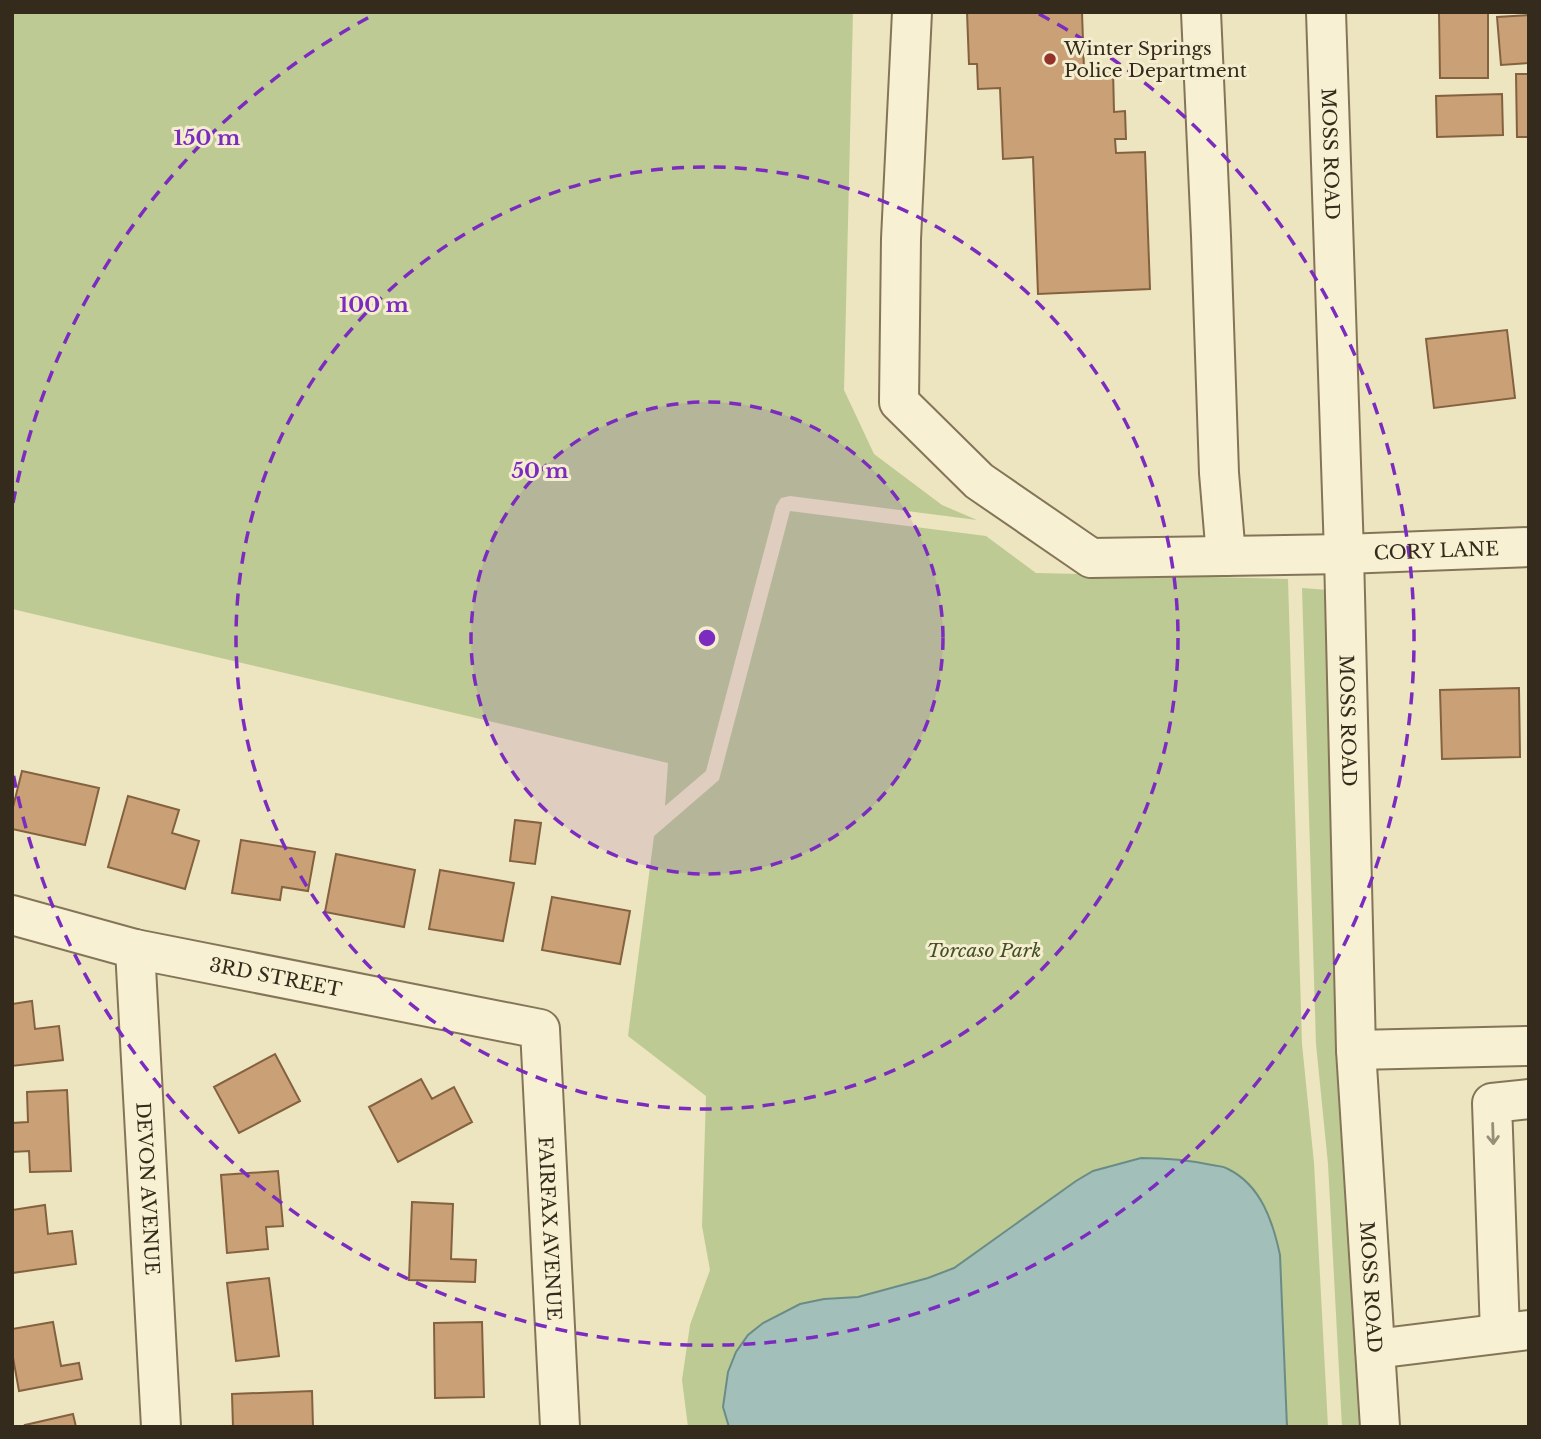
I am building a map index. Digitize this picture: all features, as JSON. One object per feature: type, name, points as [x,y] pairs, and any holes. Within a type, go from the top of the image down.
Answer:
[{"type":"street","name":"CORY LANE","points":[[912,12],[901,239],[899,402],[979,481],[1091,558],[1343,554],[1529,547]]},
{"type":"street","points":[[1200,12],[1219,473],[1226,556]]},
{"type":"street","name":"MOSS ROAD","points":[[1326,12],[1356,1050],[1380,1427]]},
{"type":"street","name":"3RD STREET","points":[[12,915],[135,948],[540,1029]]},
{"type":"street","name":"DEVON AVENUE","points":[[135,948],[161,1427]]},
{"type":"street","name":"FAIRFAX AVENUE","points":[[540,1029],[560,1427]]},
{"type":"street","points":[[1356,1050],[1529,1046]]},
{"type":"street","points":[[1375,1349],[1515,1331],[1492,1103],[1529,1099]]},
{"type":"green space","points":[[12,12],[853,12],[844,390],[874,454],[942,505],[977,520],[790,496],[781,498],[776,506],[706,771],[665,806],[668,763],[12,609]]},
{"type":"green space","name":"Torcaso Park","points":[[790,511],[986,536],[1036,573],[1288,579],[1302,1044],[1314,1163],[1328,1427],[688,1427],[682,1380],[690,1325],[710,1270],[702,1226],[706,1096],[628,1036],[654,836],[719,780]]},
{"type":"green space","points":[[1302,588],[1328,590],[1363,1427],[1342,1427],[1328,1164],[1316,1044]]},
{"type":"water","points":[[1141,1158],[1225,1167],[1249,1185],[1264,1206],[1280,1255],[1287,1427],[729,1427],[723,1407],[728,1372],[736,1352],[748,1335],[763,1323],[800,1304],[858,1297],[954,1268],[1093,1171]]},
{"type":"building","points":[[967,12],[1082,12],[1084,70],[1113,69],[1114,112],[1125,111],[1126,139],[1115,139],[1116,153],[1145,152],[1150,289],[1038,294],[1033,157],[1003,159],[1000,88],[978,89],[977,64],[969,64]]},
{"type":"building","points":[[1439,12],[1488,12],[1488,78],[1440,78]]},
{"type":"building","points":[[1529,15],[1529,63],[1501,65],[1497,17]]},
{"type":"building","points":[[1516,74],[1529,74],[1529,137],[1517,137]]},
{"type":"building","points":[[1502,94],[1503,135],[1437,137],[1436,96]]},
{"type":"building","points":[[1507,330],[1515,398],[1434,408],[1426,339]]},
{"type":"building","points":[[1519,688],[1520,757],[1442,759],[1440,690]]},
{"type":"building","points":[[22,771],[99,788],[85,845],[12,829],[12,811]]},
{"type":"building","points":[[128,796],[179,810],[172,833],[199,841],[185,889],[108,867]]},
{"type":"building","points":[[515,820],[541,823],[535,864],[510,861]]},
{"type":"building","points":[[241,840],[315,852],[308,891],[282,887],[280,900],[232,893]]},
{"type":"building","points":[[336,854],[415,870],[404,927],[325,912]]},
{"type":"building","points":[[440,870],[514,883],[503,941],[429,929]]},
{"type":"building","points":[[552,897],[630,911],[620,964],[542,950]]},
{"type":"building","points":[[32,1001],[35,1029],[59,1026],[63,1060],[12,1066],[12,1004]]},
{"type":"building","points":[[275,1054],[300,1101],[239,1133],[214,1087]]},
{"type":"building","points":[[421,1079],[432,1099],[454,1087],[472,1122],[398,1162],[369,1107]]},
{"type":"building","points":[[67,1090],[71,1171],[30,1172],[29,1151],[12,1152],[12,1123],[28,1122],[27,1092]]},
{"type":"building","points":[[278,1171],[283,1226],[266,1227],[268,1249],[227,1253],[221,1175]]},
{"type":"building","points":[[412,1202],[453,1204],[451,1259],[476,1260],[475,1282],[409,1280]]},
{"type":"building","points":[[45,1205],[48,1234],[72,1231],[76,1264],[12,1273],[12,1210]]},
{"type":"building","points":[[269,1278],[279,1356],[236,1361],[227,1283]]},
{"type":"building","points":[[53,1322],[61,1366],[79,1363],[82,1379],[19,1391],[12,1352],[12,1329]]},
{"type":"building","points":[[482,1322],[484,1397],[435,1398],[434,1323]]},
{"type":"building","points":[[312,1391],[313,1427],[233,1427],[232,1394]]},
{"type":"building","points":[[73,1414],[76,1427],[25,1425]]},
{"type":"place","name":"Winter Springs Police Department","points":[[1050,59]]}]
